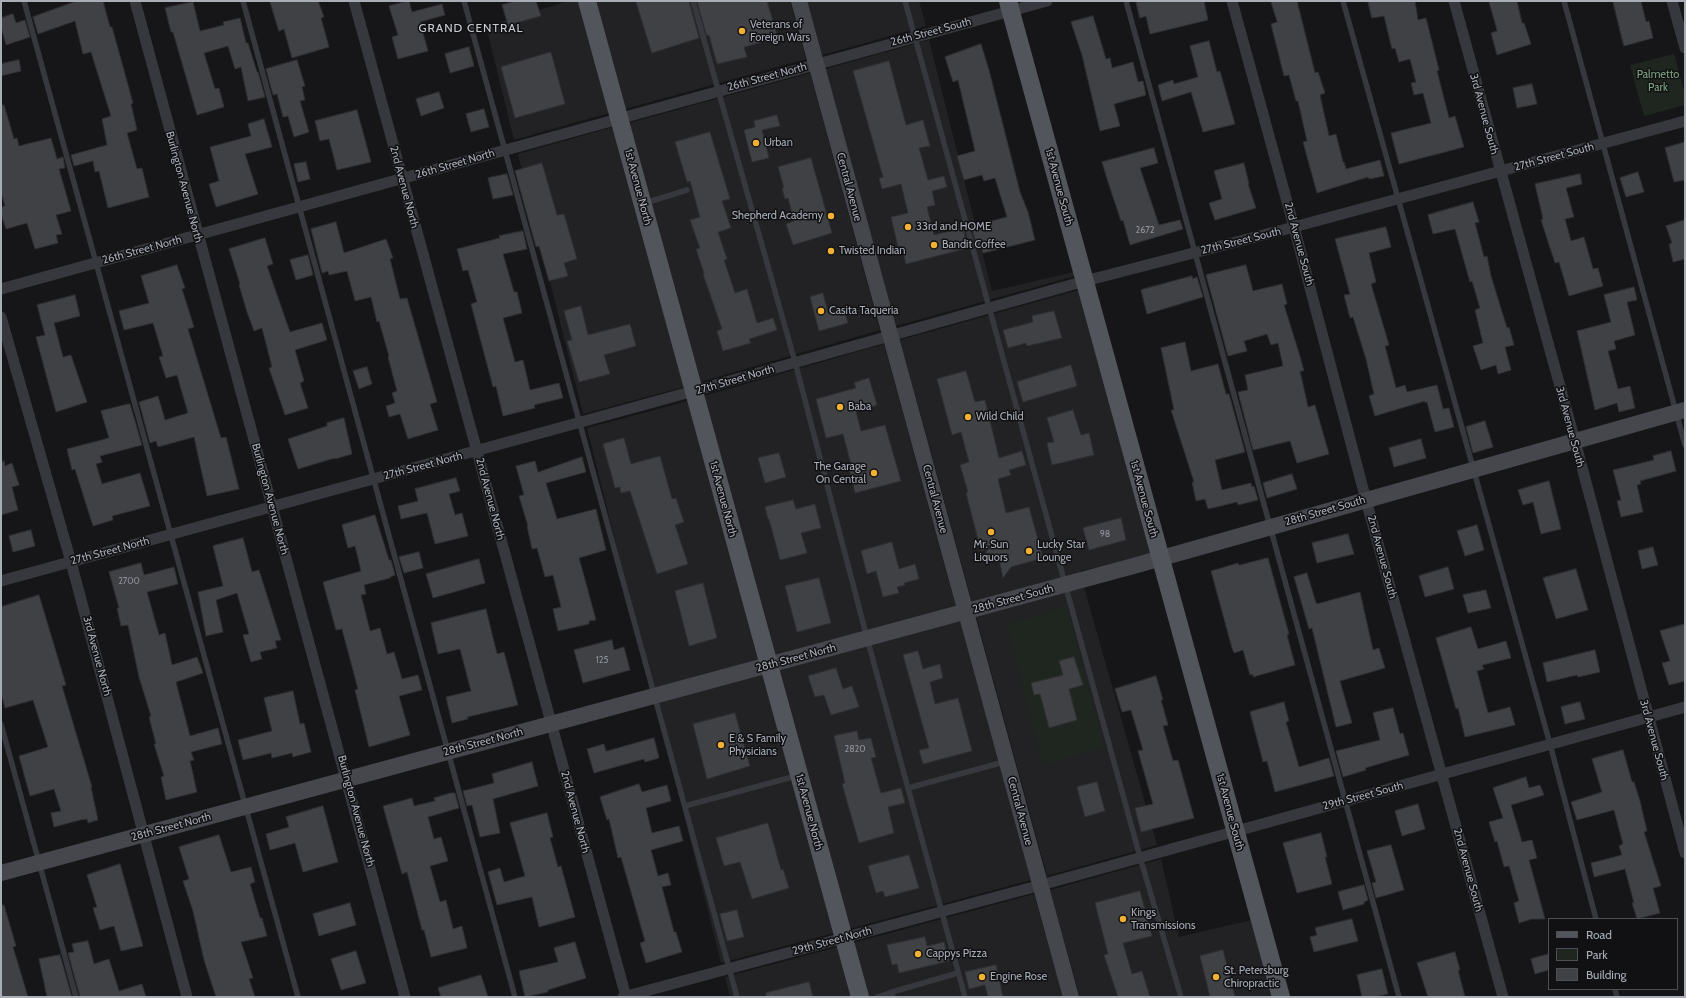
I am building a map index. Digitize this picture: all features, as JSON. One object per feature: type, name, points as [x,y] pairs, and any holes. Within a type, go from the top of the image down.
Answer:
[{"type":"main road","name":"1st Avenue North","points":[[587,1],[860,997]]},
{"type":"main road","name":"1st Avenue South","points":[[1009,6],[1281,997]]},
{"type":"street","name":"Burlington Avenue North","points":[[135,1],[197,236],[347,778],[405,997]]},
{"type":"street","name":"2nd Avenue North","points":[[354,1],[625,997]]},
{"type":"street","name":"Central Avenue","points":[[799,1],[1071,997]]},
{"type":"street","name":"26th Street South","points":[[816,64],[915,37],[1009,6],[1047,1]]},
{"type":"street","name":"2nd Avenue South","points":[[1232,1],[1366,500],[1503,997]]},
{"type":"street","name":"3rd Avenue South","points":[[1454,1],[1575,441],[1685,853]]},
{"type":"street","points":[[1672,1],[1685,48]]},
{"type":"street","name":"26th Street North","points":[[1,289],[299,208],[816,64]]},
{"type":"street","name":"27th Street South","points":[[890,335],[1085,281],[1294,228],[1685,121]]},
{"type":"street","name":"3rd Avenue North","points":[[1,317],[71,562],[145,834],[187,997]]},
{"type":"street","name":"27th Street North","points":[[1,581],[580,423],[890,335]]},
{"type":"street","name":"28th Street South","points":[[966,612],[1681,412]]},
{"type":"street","name":"28th Street North","points":[[1,873],[246,807],[347,778],[966,612]]},
{"type":"street","name":"29th Street South","points":[[1040,885],[1685,707]]},
{"type":"street","name":"29th Street North","points":[[625,997],[1040,885]]},
{"type":"lane","points":[[24,1],[298,997]]},
{"type":"lane","points":[[243,1],[515,997]]},
{"type":"lane","points":[[464,1],[737,997]]},
{"type":"lane","points":[[693,1],[795,362],[867,638],[965,997]]},
{"type":"lane","points":[[905,1],[1140,857],[1181,997]]},
{"type":"lane","points":[[1126,1],[1399,997]]},
{"type":"lane","points":[[1343,1],[1550,744],[1596,918]]},
{"type":"lane","points":[[1564,1],[1602,144],[1681,412],[1685,445]]},
{"type":"lane","points":[[642,204],[687,190]]},
{"type":"lane","points":[[1,724],[76,997]]},
{"type":"lane","points":[[908,788],[1007,761]]},
{"type":"lane","points":[[685,806],[799,775]]},
{"type":"lane","points":[[877,997],[892,995],[958,973]]},
{"type":"shaded area","points":[[569,1],[578,1],[609,113],[514,140],[486,26]]},
{"type":"shaded area","points":[[595,1],[790,1],[806,59],[625,109]]},
{"type":"shaded area","points":[[807,1],[919,1],[926,26],[822,55]]},
{"type":"shaded area","points":[[929,40],[992,291],[1074,272],[1075,276],[896,326],[825,69]]},
{"type":"shaded area","points":[[810,73],[880,330],[700,382],[629,123]]},
{"type":"shaded area","points":[[613,127],[684,387],[583,414],[518,154]]},
{"type":"shaded area","points":[[1079,290],[1150,554],[1080,571],[1080,573],[972,602],[900,340]]},
{"type":"shaded area","points":[[884,344],[956,607],[775,656],[704,396]]},
{"type":"shaded area","points":[[688,401],[759,660],[652,689],[587,428]]},
{"type":"shaded area","points":[[1084,587],[1157,845],[1047,876],[976,616]]},
{"type":"shaded area","points":[[960,621],[1031,880],[849,929],[779,670]]},
{"type":"shaded area","points":[[763,674],[834,933],[721,963],[656,703]]},
{"type":"shaded area","points":[[1161,859],[1179,937],[1251,920],[1272,997],[1080,997],[1050,890]]},
{"type":"shaded area","points":[[1034,894],[1063,997],[868,997],[853,943]]},
{"type":"shaded area","points":[[838,947],[851,997],[730,997],[725,977]]},
{"type":"green space","name":"Palmetto Park","points":[[1674,54],[1685,94],[1685,105],[1644,116],[1630,65]]},
{"type":"green space","points":[[1067,606],[1104,747],[1043,766],[1007,623],[1033,617]]},
{"type":"building","points":[[77,1],[103,1],[110,27],[112,27],[133,103],[131,104],[137,130],[127,133],[137,169],[142,168],[149,197],[108,208],[99,171],[95,172],[93,161],[74,166],[71,155],[107,145],[102,119],[111,116],[91,52],[83,54],[75,21],[38,34],[33,17]]},
{"type":"building","points":[[270,1],[318,1],[324,17],[321,18],[329,47],[292,58],[284,29],[279,31]]},
{"type":"building","points":[[409,1],[412,12],[442,4],[445,15],[420,22],[428,51],[398,59],[392,37],[398,35],[389,6]]},
{"type":"building","points":[[516,1],[536,1],[541,16],[508,25],[502,5]]},
{"type":"building","points":[[636,1],[689,1],[699,38],[652,53]]},
{"type":"building","name":"Veterans of Foreign Wars","points":[[697,1],[767,1],[778,38],[744,47],[747,57],[717,64]]},
{"type":"building","points":[[1136,1],[1204,1],[1208,20],[1150,34],[1146,16],[1140,18]]},
{"type":"building","points":[[1271,1],[1297,1],[1315,73],[1318,72],[1325,93],[1320,95],[1329,136],[1336,134],[1346,169],[1380,160],[1384,176],[1369,179],[1368,177],[1317,193],[1303,142],[1307,141],[1298,101],[1296,101],[1289,75],[1284,76],[1271,24],[1277,22]]},
{"type":"building","points":[[1368,1],[1415,1],[1418,20],[1426,18],[1449,118],[1455,116],[1464,147],[1399,164],[1391,133],[1431,123],[1423,93],[1414,95],[1411,83],[1416,82],[1410,59],[1399,62],[1395,48],[1392,49],[1384,16],[1372,18]]},
{"type":"building","points":[[1489,1],[1517,1],[1522,23],[1524,23],[1531,44],[1497,55],[1491,33],[1497,31]]},
{"type":"building","points":[[1613,1],[1641,1],[1646,22],[1649,21],[1653,38],[1624,46]]},
{"type":"building","points":[[193,2],[200,31],[224,25],[223,22],[240,18],[246,43],[248,43],[265,97],[248,101],[241,67],[235,69],[228,46],[204,53],[215,89],[219,88],[224,107],[197,115],[165,8]]},
{"type":"building","points":[[13,14],[16,23],[25,20],[30,37],[6,45],[1,27],[1,18]]},
{"type":"building","points":[[1093,16],[1106,59],[1110,58],[1112,68],[1133,62],[1138,82],[1143,81],[1146,95],[1114,104],[1120,126],[1100,131],[1082,55],[1071,22]]},
{"type":"building","points":[[1209,41],[1217,72],[1220,71],[1235,124],[1203,132],[1191,92],[1162,101],[1158,85],[1173,80],[1174,84],[1198,77],[1190,46]]},
{"type":"building","points":[[981,44],[1020,192],[1028,212],[1035,240],[983,253],[981,245],[977,246],[971,226],[1007,217],[995,178],[984,181],[982,175],[964,180],[957,156],[975,151],[958,80],[953,82],[945,57]]},
{"type":"building","points":[[469,47],[474,66],[450,73],[445,54]]},
{"type":"building","points":[[551,52],[565,104],[515,118],[501,67]]},
{"type":"building","points":[[19,60],[21,71],[1,76],[1,64]]},
{"type":"building","points":[[297,60],[305,86],[302,87],[305,100],[300,101],[309,132],[294,137],[288,116],[283,117],[277,94],[273,95],[266,69]]},
{"type":"building","points":[[889,61],[906,125],[923,120],[930,146],[919,148],[928,180],[944,176],[947,187],[932,191],[935,205],[927,207],[934,235],[963,228],[968,248],[906,264],[901,246],[898,247],[891,217],[908,213],[901,184],[882,189],[879,178],[883,177],[853,71]]},
{"type":"building","points":[[1532,84],[1537,104],[1517,108],[1513,88]]},
{"type":"building","points":[[439,92],[444,108],[421,116],[416,99]]},
{"type":"building","points":[[1,105],[4,105],[14,139],[17,138],[19,146],[51,138],[57,159],[63,157],[65,168],[59,169],[71,211],[56,215],[62,234],[56,235],[58,243],[35,249],[27,223],[6,229],[1,214],[1,207],[5,206],[1,192]]},
{"type":"building","points":[[484,109],[489,127],[471,132],[466,114]]},
{"type":"building","points":[[357,110],[371,162],[337,170],[329,139],[320,141],[315,121]]},
{"type":"building","points":[[777,115],[780,126],[762,130],[769,158],[752,162],[744,130],[755,127],[754,121]]},
{"type":"building","points":[[264,119],[272,147],[245,154],[258,194],[216,207],[209,184],[219,181],[210,147],[251,136],[248,124]]},
{"type":"building","points":[[710,132],[730,199],[722,201],[731,228],[718,232],[727,259],[724,260],[735,293],[747,289],[757,323],[773,318],[777,330],[749,339],[751,343],[723,351],[717,331],[722,329],[703,274],[704,273],[696,249],[700,248],[690,220],[700,217],[690,181],[687,182],[675,142]]},
{"type":"building","points":[[1685,142],[1685,180],[1674,182],[1665,148]]},
{"type":"building","points":[[1154,148],[1158,163],[1140,168],[1159,225],[1180,220],[1183,229],[1130,245],[1123,220],[1121,221],[1102,162]]},
{"type":"building","points":[[811,158],[832,233],[793,245],[786,224],[794,221],[788,198],[785,199],[782,188],[784,188],[778,167]]},
{"type":"building","points":[[306,162],[310,179],[298,182],[294,164]]},
{"type":"building","points":[[542,163],[557,215],[564,214],[577,259],[564,263],[568,276],[549,281],[539,246],[536,247],[515,171]]},
{"type":"building","points":[[1244,163],[1248,184],[1256,208],[1215,220],[1209,203],[1222,199],[1214,171]]},
{"type":"building","points":[[1638,172],[1644,192],[1626,197],[1620,178]]},
{"type":"building","points":[[507,174],[513,195],[493,199],[488,178]]},
{"type":"building","points":[[1580,174],[1582,184],[1566,188],[1574,217],[1565,219],[1571,241],[1584,237],[1593,269],[1598,268],[1603,286],[1569,296],[1559,262],[1555,263],[1541,220],[1543,219],[1535,184]]},
{"type":"building","points":[[1473,202],[1479,222],[1475,223],[1484,257],[1487,256],[1491,276],[1507,328],[1509,327],[1514,345],[1505,347],[1511,370],[1498,374],[1496,365],[1481,370],[1473,346],[1483,343],[1475,310],[1480,308],[1472,281],[1470,282],[1455,229],[1433,234],[1428,215]]},
{"type":"building","points":[[1685,220],[1685,259],[1673,262],[1669,244],[1672,243],[1666,226]]},
{"type":"building","points":[[336,222],[344,253],[386,239],[393,258],[390,259],[400,299],[407,298],[437,402],[430,404],[438,430],[408,439],[400,414],[389,417],[386,406],[395,403],[392,393],[397,391],[389,356],[379,321],[377,322],[371,297],[355,301],[347,271],[329,275],[328,271],[322,273],[311,229]]},
{"type":"building","points":[[1386,227],[1391,247],[1369,253],[1376,282],[1371,284],[1389,345],[1385,346],[1396,388],[1405,385],[1407,392],[1437,385],[1443,409],[1449,408],[1454,427],[1435,432],[1427,402],[1425,403],[1425,401],[1375,416],[1369,396],[1374,394],[1366,359],[1353,317],[1350,318],[1344,295],[1350,294],[1335,239]]},
{"type":"building","points":[[523,231],[527,249],[503,254],[514,292],[517,292],[522,313],[503,318],[515,362],[523,360],[530,390],[559,383],[563,398],[534,405],[535,408],[503,416],[496,386],[493,387],[471,304],[477,302],[468,270],[463,271],[457,249],[500,238],[499,236]]},
{"type":"building","points":[[265,238],[273,264],[267,266],[290,332],[322,323],[327,340],[295,350],[304,381],[300,383],[308,408],[285,415],[269,368],[272,367],[262,328],[254,331],[229,249]]},
{"type":"building","points":[[308,255],[313,275],[296,280],[290,260]]},
{"type":"building","points":[[177,265],[185,288],[182,289],[194,327],[188,329],[221,438],[226,437],[239,489],[207,496],[194,437],[158,447],[156,441],[150,443],[139,402],[158,396],[165,420],[188,413],[177,375],[166,378],[159,357],[163,356],[153,323],[124,330],[119,311],[149,303],[141,276]]},
{"type":"building","points":[[1246,265],[1253,291],[1282,284],[1287,304],[1284,305],[1304,371],[1300,371],[1308,407],[1315,405],[1329,454],[1297,463],[1290,441],[1253,450],[1238,392],[1248,390],[1245,375],[1283,366],[1278,343],[1271,345],[1267,334],[1244,341],[1247,351],[1228,356],[1206,275]]},
{"type":"building","points":[[1192,276],[1193,279],[1197,277],[1203,297],[1147,314],[1141,290]]},
{"type":"building","points":[[1634,287],[1637,300],[1627,302],[1635,335],[1614,341],[1616,349],[1608,351],[1618,389],[1630,386],[1635,408],[1619,412],[1617,403],[1595,410],[1577,331],[1611,322],[1604,295]]},
{"type":"building","name":"Casita Taqueria","points":[[823,293],[828,313],[844,309],[848,323],[819,331],[810,297]]},
{"type":"building","points":[[75,295],[80,316],[54,323],[63,357],[71,355],[87,402],[56,412],[36,337],[45,335],[37,305]]},
{"type":"building","points":[[581,306],[588,335],[630,324],[636,346],[604,355],[610,374],[579,382],[567,341],[572,340],[564,311]]},
{"type":"building","points":[[1054,311],[1062,338],[1027,346],[1026,343],[1008,348],[1003,330],[1033,322],[1032,316]]},
{"type":"building","points":[[1185,342],[1191,371],[1218,364],[1226,394],[1229,394],[1245,452],[1215,460],[1222,490],[1251,483],[1252,487],[1254,486],[1258,500],[1238,505],[1237,502],[1208,509],[1205,499],[1196,501],[1192,482],[1194,482],[1171,410],[1174,410],[1161,348]]},
{"type":"building","points":[[1071,365],[1077,386],[1023,402],[1017,382]]},
{"type":"building","points":[[367,367],[372,384],[359,389],[353,371]]},
{"type":"building","points":[[966,371],[975,402],[985,400],[999,458],[1022,451],[1026,465],[1009,470],[1011,475],[998,479],[1006,513],[1029,507],[1043,558],[1011,567],[1003,578],[999,559],[985,557],[987,549],[981,551],[966,493],[968,492],[960,465],[969,462],[961,432],[952,435],[937,379]]},
{"type":"building","points":[[869,378],[877,405],[856,411],[861,431],[885,425],[901,481],[855,493],[848,465],[851,464],[843,434],[826,438],[816,399],[856,388],[854,383]]},
{"type":"building","points":[[130,404],[142,445],[100,456],[102,462],[96,464],[102,484],[140,473],[150,506],[112,516],[113,520],[93,526],[75,469],[72,470],[67,449],[109,438],[101,411]]},
{"type":"building","points":[[1073,410],[1081,435],[1089,433],[1094,455],[1052,465],[1047,443],[1054,442],[1047,418]]},
{"type":"building","points":[[344,418],[352,454],[298,469],[288,439],[327,426],[327,423]]},
{"type":"building","points":[[1485,421],[1493,447],[1473,453],[1466,427]]},
{"type":"building","points":[[624,438],[631,464],[660,456],[672,499],[676,498],[684,522],[675,525],[688,564],[657,574],[630,491],[621,493],[620,487],[615,488],[603,444]]},
{"type":"building","points":[[1421,439],[1426,458],[1394,467],[1389,448]]},
{"type":"building","points":[[1671,451],[1676,471],[1640,481],[1641,484],[1637,485],[1643,512],[1621,517],[1617,501],[1621,500],[1613,470],[1654,460],[1653,456]]},
{"type":"building","points":[[779,453],[786,477],[765,483],[758,458]]},
{"type":"building","points":[[582,457],[586,472],[546,483],[557,519],[596,509],[606,550],[579,558],[596,620],[589,621],[589,624],[558,631],[553,609],[561,607],[553,575],[545,577],[537,548],[532,549],[528,526],[519,496],[524,495],[516,466],[535,461],[538,472]]},
{"type":"building","points":[[4,461],[5,466],[12,463],[19,485],[12,487],[18,510],[1,515],[1,462]]},
{"type":"building","points":[[1292,474],[1297,489],[1267,498],[1263,483]]},
{"type":"building","points":[[456,478],[460,491],[449,494],[455,515],[462,513],[468,536],[435,544],[427,513],[401,519],[398,506],[418,501],[415,489]]},
{"type":"building","points":[[1549,481],[1561,529],[1541,534],[1533,502],[1523,505],[1518,490]]},
{"type":"building","points":[[793,500],[796,509],[815,504],[821,528],[801,533],[807,553],[780,560],[765,507]]},
{"type":"building","points":[[375,515],[395,575],[390,578],[364,585],[366,594],[361,595],[370,631],[380,628],[387,654],[394,652],[402,679],[418,675],[422,690],[399,696],[410,735],[369,747],[355,690],[358,689],[342,629],[336,630],[323,582],[361,571],[355,546],[348,548],[342,525]]},
{"type":"building","points":[[1121,518],[1126,540],[1089,550],[1083,528]]},
{"type":"building","points":[[1477,525],[1484,550],[1465,556],[1457,531]]},
{"type":"building","points":[[31,530],[35,546],[13,552],[9,536]]},
{"type":"building","points":[[1348,534],[1354,554],[1317,563],[1312,543]]},
{"type":"building","points":[[243,538],[252,572],[259,570],[281,640],[275,641],[277,648],[260,652],[262,659],[251,662],[243,635],[249,634],[237,593],[216,600],[223,632],[206,636],[198,592],[223,586],[213,546]]},
{"type":"building","points":[[892,542],[899,569],[915,564],[919,579],[904,583],[905,585],[897,587],[899,593],[883,597],[876,571],[867,574],[861,551]]},
{"type":"building","points":[[1653,547],[1658,565],[1642,569],[1638,551]]},
{"type":"building","points":[[419,552],[423,568],[404,573],[399,557]]},
{"type":"building","points":[[1268,558],[1289,634],[1287,635],[1295,665],[1253,677],[1253,674],[1250,675],[1243,650],[1234,653],[1232,648],[1211,571],[1238,563],[1239,565]]},
{"type":"building","points":[[479,559],[485,583],[433,598],[426,574]]},
{"type":"building","points":[[141,563],[144,575],[174,567],[178,584],[147,592],[159,635],[165,633],[172,665],[197,657],[203,673],[176,682],[190,736],[218,728],[222,744],[191,752],[194,760],[190,761],[197,792],[166,800],[161,777],[164,776],[154,744],[156,744],[149,717],[151,716],[139,677],[128,625],[121,626],[117,608],[119,608],[109,572]]},
{"type":"building","points":[[1448,567],[1454,589],[1425,597],[1419,576]]},
{"type":"building","points":[[1576,569],[1588,610],[1556,619],[1543,578]]},
{"type":"building","points":[[1307,573],[1317,604],[1360,592],[1373,650],[1379,648],[1385,668],[1340,681],[1352,723],[1336,727],[1312,628],[1309,629],[1294,577]]},
{"type":"building","points":[[819,578],[831,623],[797,632],[785,586]]},
{"type":"building","points":[[703,583],[717,638],[689,646],[675,591]]},
{"type":"building","points":[[1486,590],[1491,608],[1468,613],[1463,595]]},
{"type":"building","points":[[39,595],[66,685],[62,686],[92,787],[98,820],[88,823],[87,819],[54,827],[51,813],[61,811],[54,789],[30,796],[19,756],[48,747],[33,700],[5,708],[1,693],[1,607]]},
{"type":"building","points":[[486,609],[497,654],[504,652],[518,705],[467,717],[468,719],[452,723],[446,697],[471,691],[460,649],[438,654],[431,623]]},
{"type":"building","points":[[1685,624],[1685,681],[1669,685],[1662,663],[1670,661],[1660,631]]},
{"type":"building","points":[[1471,627],[1478,649],[1506,641],[1511,658],[1482,665],[1484,669],[1477,671],[1488,713],[1510,707],[1515,725],[1465,737],[1458,708],[1456,709],[1436,638]]},
{"type":"building","points":[[612,640],[614,650],[624,647],[630,670],[583,683],[574,650]]},
{"type":"building","points":[[1595,650],[1600,672],[1578,677],[1577,675],[1547,682],[1543,663]]},
{"type":"building","points":[[918,651],[923,669],[940,664],[943,678],[930,682],[935,704],[958,698],[972,751],[923,764],[919,750],[929,748],[903,655]]},
{"type":"building","points":[[1074,657],[1083,685],[1069,689],[1077,720],[1049,728],[1040,694],[1034,695],[1031,683],[1063,675],[1059,661]]},
{"type":"building","points":[[836,668],[843,689],[852,686],[859,707],[831,715],[824,695],[815,697],[808,676]]},
{"type":"building","points":[[1156,676],[1168,725],[1163,726],[1173,761],[1178,760],[1194,818],[1141,832],[1135,808],[1153,804],[1138,751],[1143,750],[1131,710],[1122,712],[1115,689]]},
{"type":"building","points":[[293,691],[300,724],[304,723],[311,752],[293,757],[292,753],[272,758],[271,753],[243,760],[238,740],[272,731],[264,698]]},
{"type":"building","points":[[1284,702],[1289,721],[1286,722],[1299,767],[1329,758],[1334,776],[1275,792],[1267,761],[1263,762],[1250,712]]},
{"type":"building","points":[[1580,702],[1585,719],[1565,724],[1561,707]]},
{"type":"building","points":[[1393,708],[1400,734],[1403,733],[1409,755],[1365,768],[1366,770],[1343,777],[1336,751],[1380,740],[1373,713]]},
{"type":"building","name":"E & S Family Physicians","points":[[735,713],[750,766],[707,779],[693,724]]},
{"type":"building","points":[[857,731],[859,740],[871,738],[876,757],[871,758],[881,793],[901,788],[905,803],[888,807],[894,833],[859,843],[842,784],[845,783],[834,736]]},
{"type":"building","points":[[654,738],[659,758],[645,762],[644,759],[594,773],[587,749],[604,744],[606,751]]},
{"type":"building","points":[[1623,750],[1632,782],[1634,782],[1640,801],[1647,831],[1644,832],[1661,886],[1653,888],[1660,913],[1637,918],[1625,869],[1594,877],[1591,863],[1622,855],[1619,846],[1623,844],[1614,810],[1577,820],[1571,802],[1602,792],[1592,759]]},
{"type":"building","points":[[532,762],[538,786],[493,799],[500,833],[480,837],[472,805],[467,806],[463,791],[494,783],[492,774]]},
{"type":"building","points":[[1526,777],[1529,788],[1540,785],[1544,795],[1511,805],[1522,842],[1532,840],[1537,858],[1529,860],[1545,919],[1532,919],[1519,923],[1514,903],[1519,901],[1509,866],[1504,867],[1497,841],[1495,842],[1489,822],[1503,818],[1493,788]]},
{"type":"building","points":[[1097,782],[1105,811],[1085,817],[1077,787]]},
{"type":"building","points":[[639,784],[642,792],[667,785],[671,801],[646,808],[652,833],[679,826],[683,841],[651,850],[658,876],[668,873],[671,885],[662,887],[674,932],[676,932],[682,952],[646,963],[640,943],[645,941],[621,857],[618,858],[609,819],[607,820],[600,797]]},
{"type":"building","points":[[455,793],[459,808],[428,817],[434,839],[441,837],[448,861],[430,866],[440,902],[446,900],[453,929],[462,926],[467,948],[431,957],[424,930],[422,930],[407,872],[402,874],[383,806],[412,798],[414,806],[435,801],[434,798]]},
{"type":"building","points":[[1418,804],[1425,829],[1402,836],[1395,811]]},
{"type":"building","points":[[323,806],[338,862],[303,872],[295,843],[270,850],[266,834],[289,827],[286,817]]},
{"type":"building","points":[[547,813],[553,837],[550,838],[558,867],[561,866],[575,917],[539,927],[532,897],[497,905],[488,872],[500,868],[504,882],[525,876],[510,823]]},
{"type":"building","points":[[768,823],[781,870],[783,869],[789,888],[752,899],[740,862],[724,866],[716,838]]},
{"type":"building","points":[[1321,833],[1332,884],[1297,893],[1283,843]]},
{"type":"building","points":[[219,835],[231,872],[251,867],[255,882],[250,884],[267,936],[241,942],[253,978],[249,979],[255,997],[216,997],[204,960],[193,911],[183,881],[189,879],[179,847]]},
{"type":"building","points":[[1391,845],[1404,890],[1376,898],[1372,883],[1376,882],[1367,851]]},
{"type":"building","points":[[909,855],[919,888],[885,897],[883,891],[876,893],[868,866]]},
{"type":"building","points":[[120,864],[143,946],[121,951],[114,926],[100,930],[93,908],[97,907],[87,875]]},
{"type":"building","points":[[1364,885],[1368,900],[1364,902],[1364,904],[1343,910],[1338,892]]},
{"type":"building","name":"Kings Transmissions","points":[[1140,891],[1152,936],[1123,943],[1132,974],[1142,971],[1150,997],[1118,997],[1104,955],[1108,954],[1095,903]]},
{"type":"building","points":[[350,903],[356,925],[319,936],[313,914]]},
{"type":"building","points":[[1,905],[4,905],[16,946],[13,947],[28,997],[1,997]]},
{"type":"building","points":[[737,910],[744,937],[727,941],[720,914]]},
{"type":"building","points":[[1352,919],[1358,941],[1314,952],[1310,937],[1317,935],[1315,928]]},
{"type":"building","name":"Cappys Pizza","points":[[925,937],[927,946],[944,942],[949,961],[899,973],[897,964],[892,965],[887,945]]},
{"type":"building","points":[[88,941],[94,964],[109,959],[119,991],[142,984],[146,997],[80,997],[68,953],[74,952],[72,944]]},
{"type":"building","points":[[575,942],[586,978],[548,990],[548,992],[525,997],[519,971],[558,962],[554,948]]},
{"type":"building","points":[[1223,950],[1235,997],[1210,997],[1200,956]]},
{"type":"building","points":[[356,951],[366,983],[341,990],[331,959]]},
{"type":"building","points":[[1455,952],[1465,997],[1428,997],[1417,963]]},
{"type":"building","points":[[1548,954],[1548,970],[1535,974],[1531,959]]},
{"type":"building","points":[[60,955],[72,997],[47,997],[39,959]]},
{"type":"building","name":"Engine Rose","points":[[996,965],[1003,997],[988,997],[985,985],[969,989],[965,972]]},
{"type":"building","points":[[1382,969],[1388,994],[1374,997],[1362,997],[1357,975]]},
{"type":"building","points":[[481,975],[488,997],[441,997],[438,988]]},
{"type":"building","points":[[809,982],[813,997],[766,997],[766,993]]},
{"type":"place","name":"Veterans of Foreign Wars","points":[[742,31]]},
{"type":"place","name":"Urban","points":[[756,143]]},
{"type":"place","name":"Shepherd Academy","points":[[831,216]]},
{"type":"place","name":"33rd and HOME","points":[[908,227]]},
{"type":"place","name":"Bandit Coffee","points":[[934,245]]},
{"type":"place","name":"Twisted Indian","points":[[831,251]]},
{"type":"place","name":"Casita Taqueria","points":[[821,311]]},
{"type":"place","name":"Baba","points":[[840,407]]},
{"type":"place","name":"Wild Child","points":[[968,417]]},
{"type":"place","name":"The Garage On Central","points":[[874,473]]},
{"type":"place","name":"Mr. Sun Liquors","points":[[991,532]]},
{"type":"place","name":"Lucky Star Lounge","points":[[1029,551]]},
{"type":"place","name":"E & S Family Physicians","points":[[721,745]]},
{"type":"place","name":"Kings Transmissions","points":[[1123,919]]},
{"type":"place","name":"Cappys Pizza","points":[[918,954]]},
{"type":"place","name":"Engine Rose","points":[[982,977]]},
{"type":"place","name":"St. Petersburg Chiropractic","points":[[1216,977]]},
{"type":"district","name":"GRAND CENTRAL","points":[[471,28]]}]
